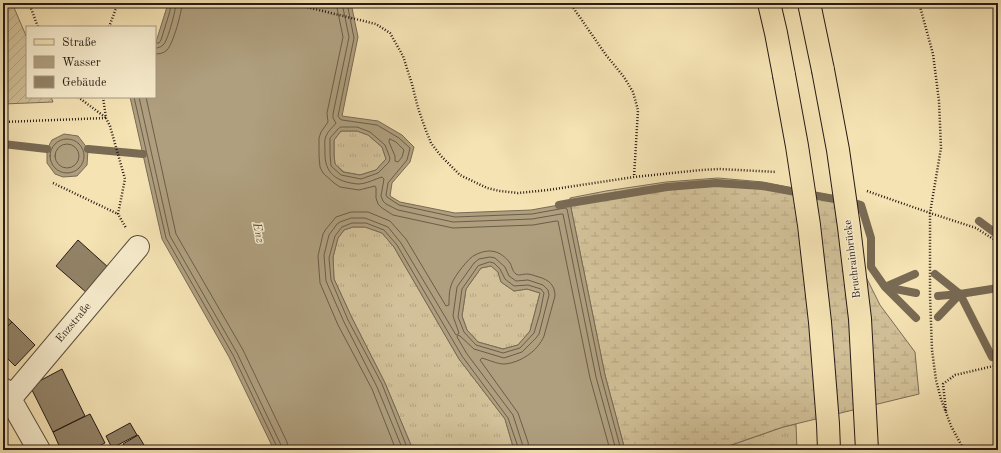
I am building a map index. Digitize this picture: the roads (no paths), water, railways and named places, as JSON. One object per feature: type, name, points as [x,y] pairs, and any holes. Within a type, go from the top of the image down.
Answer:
[{"type":"main road","points":[[769,3],[797,146],[809,225],[820,330],[829,450]]},
{"type":"main road","name":"Bruchrainbrücke","points":[[809,3],[838,150],[849,227],[860,319],[867,450]]},
{"type":"street","name":"Enzstraße","points":[[39,450],[7,394],[138,247]]},
{"type":"water","name":"Enz","points":[[168,3],[351,3],[358,37],[342,116],[378,121],[402,135],[414,147],[410,162],[392,183],[390,196],[400,202],[455,213],[531,210],[570,203],[605,375],[625,450],[514,450],[505,419],[459,359],[394,247],[382,233],[365,227],[353,227],[344,230],[338,238],[333,257],[334,279],[385,383],[413,450],[274,450],[229,357],[162,239],[130,98],[156,98],[156,42]],"holes":[[[341,131],[357,131],[368,135],[382,147],[386,159],[376,170],[360,175],[343,172],[335,164],[334,155],[334,140]],[[491,266],[498,272],[501,282],[514,291],[527,289],[540,293],[530,331],[518,345],[503,349],[478,342],[467,330],[462,316],[466,289],[481,268]]]},
{"type":"water","points":[[64,134],[78,136],[88,149],[87,165],[77,176],[63,177],[55,174],[47,163],[47,149],[52,140]]},
{"type":"waterway","points":[[3,144],[47,149]]},
{"type":"waterway","points":[[88,149],[143,154]]},
{"type":"waterway","points":[[559,205],[667,187],[716,183],[762,186],[851,202],[861,205],[871,238],[871,267],[885,287],[916,293]]},
{"type":"waterway","points":[[979,221],[998,235]]},
{"type":"waterway","points":[[915,274],[885,287],[916,318]]},
{"type":"waterway","points":[[935,274],[960,294],[992,357]]},
{"type":"waterway","points":[[938,296],[998,288]]},
{"type":"waterway","points":[[938,317],[960,294]]}]
